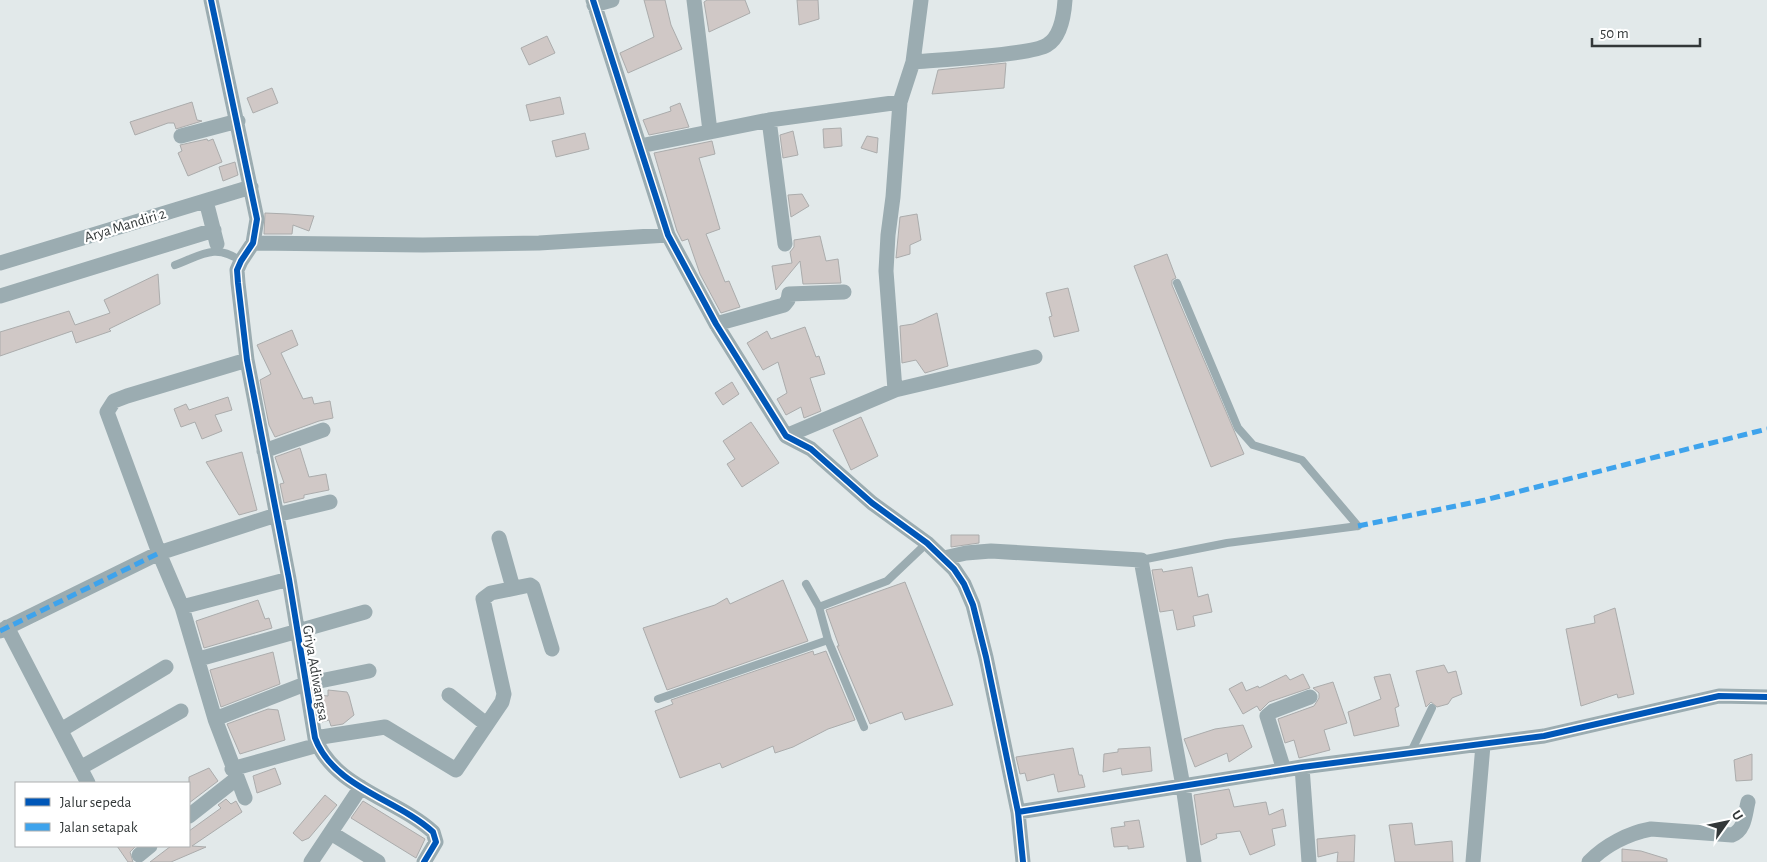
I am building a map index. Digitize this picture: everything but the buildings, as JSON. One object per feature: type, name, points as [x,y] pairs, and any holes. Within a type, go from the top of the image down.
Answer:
[{"type":"street","points":[[211,0],[238,121],[257,219],[253,243],[241,261]]},
{"type":"street","points":[[612,0],[593,2],[668,235],[716,324],[786,436],[811,448],[872,503],[927,543],[944,558],[964,584],[973,605],[986,657],[1018,812],[1023,862]]},
{"type":"street","points":[[694,0],[710,131]]},
{"type":"street","points":[[895,390],[886,271],[900,102],[913,62],[921,0]]},
{"type":"street","points":[[913,62],[1028,52],[1048,45],[1059,29],[1065,0]]},
{"type":"street","points":[[640,146],[769,120],[900,102]]},
{"type":"street","points":[[769,120],[785,244]]},
{"type":"street","points":[[180,136],[238,121]]},
{"type":"street","name":"Arya Mandiri 2","points":[[0,263],[251,187]]},
{"type":"street","points":[[0,296],[216,237],[206,200]]},
{"type":"street","points":[[253,243],[540,243],[668,235]]},
{"type":"street","name":"Griya Adiwangsa","points":[[241,261],[237,270],[247,360],[289,579],[295,630],[316,742],[337,770],[433,832],[436,842],[424,862]]},
{"type":"street","points":[[716,324],[784,305],[788,300],[788,294],[844,292]]},
{"type":"street","points":[[786,436],[895,390],[1035,358]]},
{"type":"street","points":[[245,798],[234,774],[215,719],[199,659],[182,607],[159,553],[107,412],[114,401],[247,360]]},
{"type":"street","points":[[264,451],[323,430]]},
{"type":"street","points":[[87,782],[4,629],[159,553],[276,515],[330,502]]},
{"type":"street","points":[[499,538],[513,588]]},
{"type":"street","points":[[944,558],[966,553],[991,551],[1141,560],[1183,786],[1194,862]]},
{"type":"street","points":[[182,607],[289,579]]},
{"type":"street","points":[[190,815],[234,774],[316,742],[385,727],[456,770],[502,702],[504,694],[483,599],[486,595],[530,585],[533,587],[552,650]]},
{"type":"street","points":[[199,659],[295,630],[365,612]]},
{"type":"street","points":[[60,730],[166,667]]},
{"type":"street","points":[[215,719],[305,684],[369,671]]},
{"type":"street","points":[[449,695],[486,724]]},
{"type":"street","points":[[1018,812],[1302,767],[1544,736],[1719,696],[1767,697]]},
{"type":"street","points":[[1284,770],[1267,716],[1273,711],[1310,697]]},
{"type":"street","points":[[80,768],[181,711]]},
{"type":"street","points":[[1473,862],[1483,745]]},
{"type":"street","points":[[1302,767],[1310,862]]},
{"type":"street","points":[[311,862],[361,787]]},
{"type":"street","points":[[1589,862],[1613,844],[1639,831],[1651,829],[1732,835],[1742,828],[1748,802]]},
{"type":"street","points":[[331,833],[378,862]]},
{"type":"lane","points":[[175,265],[220,250],[228,252],[241,261]]},
{"type":"lane","points":[[1141,560],[1227,543],[1358,526],[1302,460],[1253,445],[1238,428],[1177,283]]},
{"type":"lane","points":[[819,607],[887,581],[927,543]]},
{"type":"lane","points":[[806,584],[819,607],[828,640],[864,727]]},
{"type":"lane","points":[[658,699],[828,640]]},
{"type":"lane","points":[[1410,754],[1432,708]]},
{"type":"marked path","points":[[1358,526],[1485,500],[1767,429]]},
{"type":"marked path","points":[[0,631],[159,553]]},
{"type":"cycle path","points":[[211,0],[257,219],[253,243],[237,270],[238,283],[247,360],[289,579],[315,738],[324,755],[336,769],[351,781],[402,810],[433,832],[436,842],[424,862]]},
{"type":"cycle path","points":[[593,0],[668,235],[716,324],[786,436],[811,449],[872,503],[927,543],[954,569],[964,584],[973,605],[986,657],[1018,812],[1023,862]]},
{"type":"cycle path","points":[[1018,812],[1302,767],[1544,736],[1719,696],[1767,697]]}]
